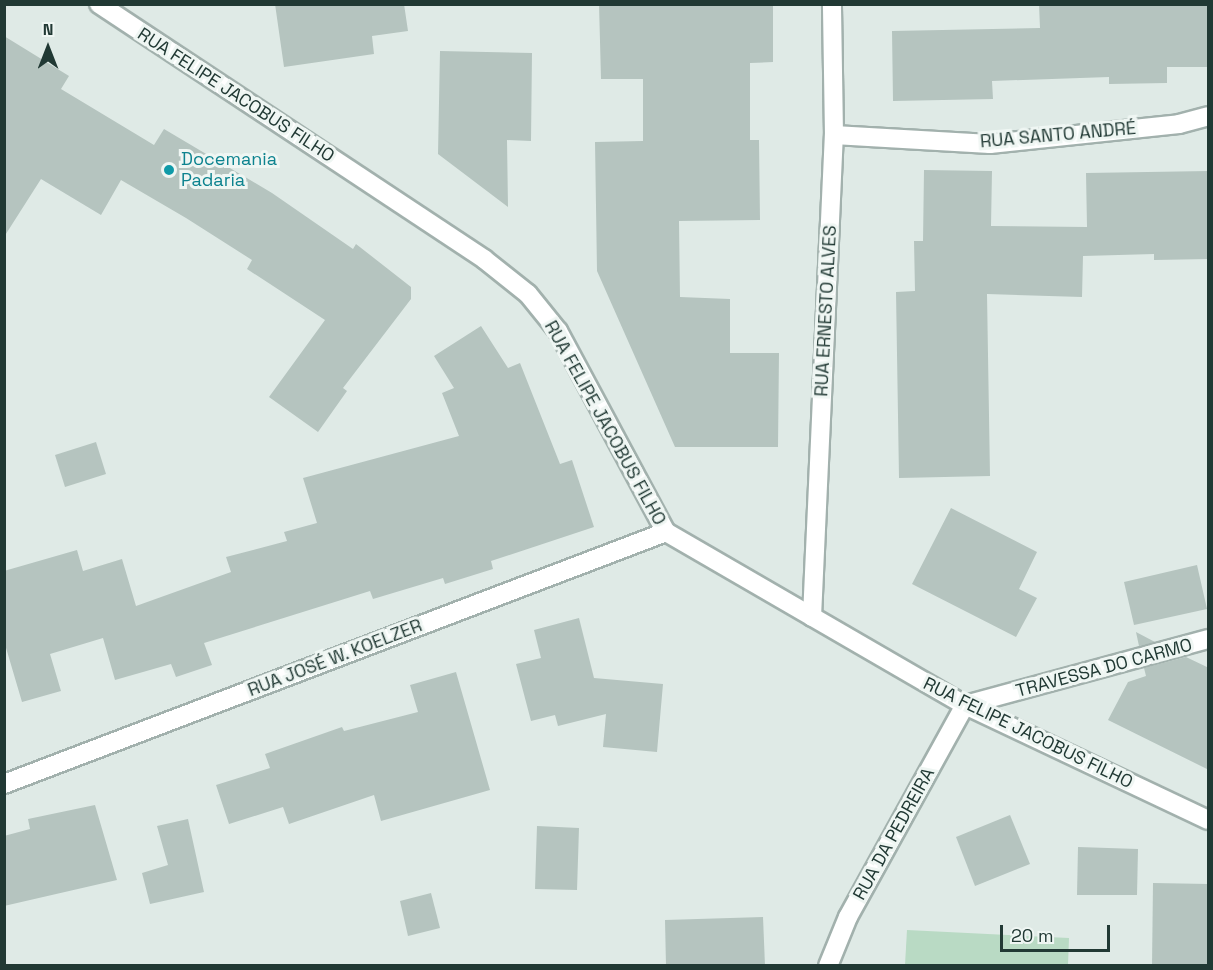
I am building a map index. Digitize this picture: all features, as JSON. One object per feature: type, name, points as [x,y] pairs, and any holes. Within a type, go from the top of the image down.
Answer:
[{"type":"main road","name":"RUA FELIPE JACOBUS FILHO","points":[[99,4],[484,259],[528,294],[558,331],[666,532],[965,705],[1209,820]]},
{"type":"main road","name":"RUA ERNESTO ALVES","points":[[812,616],[834,135],[832,4]]},
{"type":"main road","name":"RUA SANTO ANDRÉ","points":[[834,135],[990,144],[1179,124],[1209,116]]},
{"type":"main road","name":"RUA JOSÉ W. KOELZER","points":[[4,784],[666,532]]},
{"type":"main road","name":"TRAVESSA DO CARMO","points":[[965,705],[1209,639]]},
{"type":"main road","name":"RUA DA PEDREIRA","points":[[828,966],[848,917],[965,705]]},
{"type":"green space","points":[[907,930],[1069,938],[1068,965],[905,965]]},
{"type":"building","points":[[275,4],[404,4],[408,31],[372,36],[374,54],[284,67]]},
{"type":"building","points":[[599,4],[773,4],[773,62],[750,63],[750,140],[759,140],[760,220],[679,221],[680,297],[730,299],[730,353],[779,353],[778,447],[675,447],[597,271],[595,142],[643,141],[643,79],[601,79]]},
{"type":"building","points":[[1039,4],[1209,6],[1209,67],[1167,67],[1167,83],[1109,84],[1109,77],[992,81],[993,99],[893,101],[892,31],[1040,28]]},
{"type":"building","points":[[4,36],[69,76],[61,89],[154,145],[164,129],[272,193],[353,249],[356,244],[411,287],[411,299],[343,388],[347,391],[318,432],[269,397],[325,320],[247,269],[252,260],[186,218],[121,180],[101,215],[41,179],[4,237]]},
{"type":"building","points":[[440,51],[532,53],[531,141],[507,140],[508,207],[438,154]]},
{"type":"building","points":[[924,170],[992,171],[991,226],[1087,227],[1086,173],[1209,171],[1209,259],[1154,260],[1154,254],[1083,256],[1082,297],[987,294],[990,476],[899,478],[896,292],[915,291],[914,241],[923,241]]},
{"type":"building","points":[[481,326],[508,368],[520,363],[560,464],[572,460],[594,527],[491,561],[493,569],[445,584],[443,578],[373,599],[370,591],[204,643],[212,665],[176,677],[171,664],[115,680],[103,638],[50,654],[61,691],[22,702],[4,641],[4,571],[77,550],[83,571],[122,559],[136,606],[231,572],[226,557],[287,541],[284,532],[317,523],[303,478],[459,436],[442,393],[454,388],[434,356]]},
{"type":"building","points":[[96,442],[106,474],[65,487],[55,455]]},
{"type":"building","points":[[951,508],[1037,552],[1019,589],[1037,598],[1016,637],[912,584]]},
{"type":"building","points":[[1197,565],[1207,609],[1134,625],[1124,582]]},
{"type":"building","points":[[579,618],[594,678],[663,684],[657,752],[603,747],[606,714],[558,726],[555,715],[531,721],[516,664],[541,658],[534,630]]},
{"type":"building","points":[[1136,632],[1155,642],[1139,646]]},
{"type":"building","points":[[1186,657],[1209,668],[1209,770],[1108,720],[1128,682],[1146,676],[1144,668]]},
{"type":"building","points":[[456,672],[490,790],[381,821],[374,795],[289,824],[283,807],[229,824],[216,785],[270,768],[265,754],[342,727],[344,731],[418,712],[410,685]]},
{"type":"building","points":[[95,805],[117,880],[4,906],[4,836],[30,829],[28,819]]},
{"type":"building","points":[[1010,815],[1030,864],[975,886],[956,837]]},
{"type":"building","points":[[188,819],[204,892],[150,904],[142,873],[168,865],[157,826]]},
{"type":"building","points":[[537,826],[579,828],[577,890],[535,889]]},
{"type":"building","points":[[1078,847],[1138,849],[1137,895],[1077,895]]},
{"type":"building","points":[[1153,883],[1209,884],[1209,966],[1152,966]]},
{"type":"building","points":[[431,893],[440,928],[408,936],[400,901]]},
{"type":"building","points":[[763,917],[765,966],[666,966],[665,920]]},
{"type":"place","name":"Docemania Padaria","points":[[169,170]]}]
